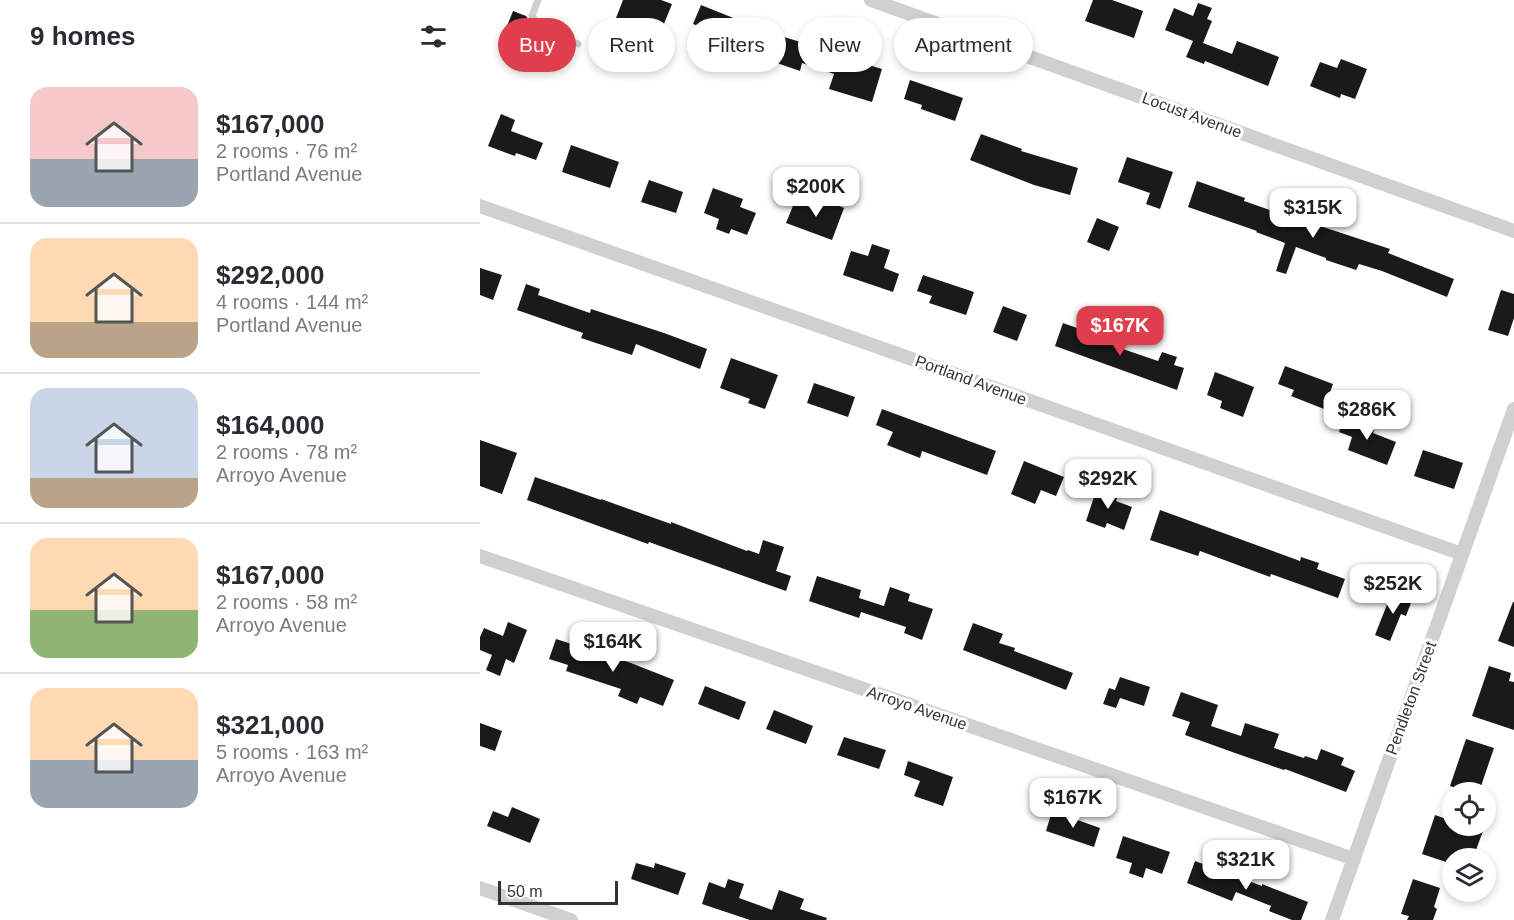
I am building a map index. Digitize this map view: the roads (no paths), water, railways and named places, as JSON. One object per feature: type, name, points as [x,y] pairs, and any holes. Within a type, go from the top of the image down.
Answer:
[{"type":"street","name":"Locust Avenue","points":[[871,0],[1514,231]]},
{"type":"street","name":"Portland Avenue","points":[[480,206],[1462,554]]},
{"type":"street","name":"Pendleton Street","points":[[1332,920],[1514,409]]},
{"type":"street","name":"Arroyo Avenue","points":[[480,556],[1354,860]]},
{"type":"street","points":[[480,888],[571,920]]},
{"type":"lane","points":[[538,0],[532,16],[540,29],[578,44]]}]
